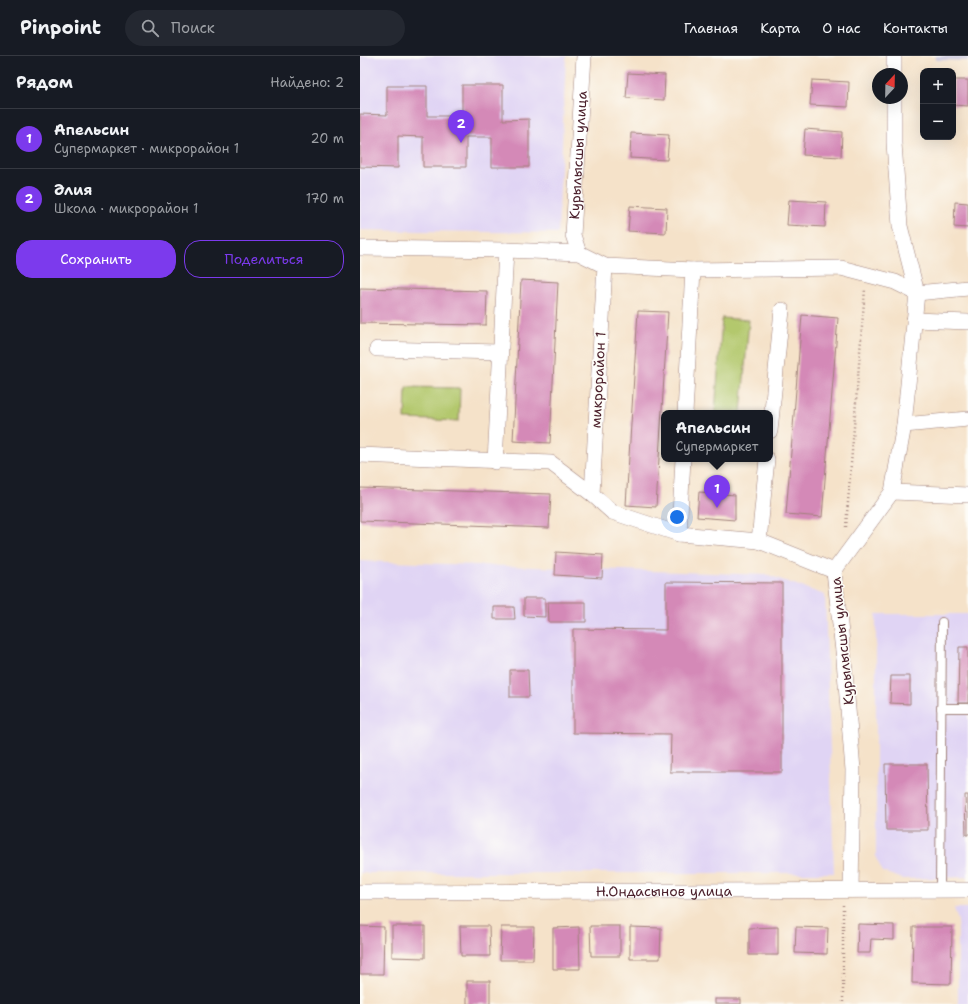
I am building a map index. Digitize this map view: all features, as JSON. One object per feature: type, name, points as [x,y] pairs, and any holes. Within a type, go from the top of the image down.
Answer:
[{"type":"street","name":"Курылысшы улица","points":[[579,253],[573,235],[584,56]]},
{"type":"street","points":[[894,56],[894,68]]},
{"type":"street","name":"Курылысшы улица","points":[[847,890],[853,770],[844,660],[834,572],[892,492],[904,425],[917,293],[900,226],[894,143],[894,104]]},
{"type":"street","points":[[360,248],[506,250],[579,253],[605,266],[693,270],[841,268],[895,282],[917,293],[968,288]]},
{"type":"street","points":[[494,462],[506,250]]},
{"type":"street","name":"микрорайон 1","points":[[592,494],[605,266]]},
{"type":"street","points":[[685,410],[693,270]]},
{"type":"street","points":[[772,410],[782,310]]},
{"type":"street","points":[[914,320],[968,322]]},
{"type":"street","points":[[377,349],[500,352]]},
{"type":"street","points":[[904,425],[968,419]]},
{"type":"street","points":[[360,455],[494,462],[551,463],[592,494],[612,512],[679,534],[759,541],[834,572]]},
{"type":"street","points":[[679,534],[683,462]]},
{"type":"street","points":[[759,541],[767,462]]},
{"type":"street","points":[[892,492],[968,495]]},
{"type":"street","name":"Н.Ондасынов улица","points":[[360,892],[968,890]]},
{"type":"lane","points":[[940,890],[942,622]]},
{"type":"lane","points":[[941,708],[968,708]]},
{"type":"path","points":[[846,527],[866,275]]},
{"type":"path","points":[[843,1004],[847,890]]},
{"type":"shaded area","points":[[360,56],[566,56],[558,233],[360,230]]},
{"type":"shaded area","points":[[936,56],[968,56],[968,61],[935,60]]},
{"type":"shaded area","points":[[360,561],[768,575],[825,595],[834,873],[360,873]]},
{"type":"shaded area","points":[[876,614],[968,614],[968,877],[903,879],[883,872],[876,858]]},
{"type":"shaded area","points":[[954,908],[968,908],[968,1004],[958,1004],[958,921]]},
{"type":"green space","points":[[722,318],[749,320],[741,410],[715,410]]},
{"type":"green space","points":[[406,387],[460,388],[459,421],[405,419]]},
{"type":"building","points":[[628,73],[665,75],[664,100],[626,98]]},
{"type":"building","points":[[812,80],[849,82],[848,107],[810,105]]},
{"type":"building","points":[[956,80],[968,80],[968,106],[956,105]]},
{"type":"building","points":[[462,85],[503,85],[503,120],[529,119],[529,167],[492,167],[492,137],[466,137],[466,167],[423,167],[423,137],[398,136],[398,168],[360,167],[360,114],[387,115],[387,86],[427,86],[427,116],[462,116]]},
{"type":"building","points":[[805,129],[842,132],[841,157],[803,155]]},
{"type":"building","points":[[631,133],[669,135],[667,160],[630,158]]},
{"type":"building","points":[[789,200],[826,202],[825,227],[787,225]]},
{"type":"building","points":[[955,202],[968,203],[968,228],[954,227]]},
{"type":"building","points":[[630,206],[667,208],[666,233],[628,231]]},
{"type":"building","points":[[521,280],[558,282],[550,443],[513,441]]},
{"type":"building","points":[[360,288],[487,291],[486,325],[360,323]]},
{"type":"building","points":[[638,311],[668,312],[656,507],[626,505]]},
{"type":"building","points":[[802,315],[838,318],[822,517],[786,514]]},
{"type":"building","points":[[360,488],[551,494],[549,528],[360,521]]},
{"type":"building","points":[[699,492],[735,495],[735,520],[697,517]]},
{"type":"building","points":[[556,552],[603,555],[602,578],[555,575]]},
{"type":"building","points":[[666,582],[782,583],[782,772],[670,772],[671,734],[573,733],[573,629],[666,630]]},
{"type":"building","points":[[524,598],[545,598],[545,617],[524,616]]},
{"type":"building","points":[[548,602],[586,602],[586,622],[549,622]]},
{"type":"building","points":[[494,607],[514,607],[515,619],[494,619]]},
{"type":"building","points":[[959,647],[968,647],[968,703],[958,703]]},
{"type":"building","points":[[510,670],[528,670],[529,697],[510,697]]},
{"type":"building","points":[[891,676],[910,676],[910,704],[890,703]]},
{"type":"building","points":[[885,764],[927,764],[928,830],[886,830]]},
{"type":"building","points":[[965,795],[968,795],[968,835],[966,835]]},
{"type":"building","points":[[858,924],[894,925],[894,940],[871,939],[870,953],[857,953]]},
{"type":"building","points":[[360,926],[384,927],[383,974],[360,974]]},
{"type":"building","points":[[392,926],[425,926],[425,958],[392,957]]},
{"type":"building","points":[[460,926],[489,926],[490,956],[461,956]]},
{"type":"building","points":[[590,926],[620,926],[620,956],[591,956]]},
{"type":"building","points":[[501,927],[534,927],[533,960],[500,960]]},
{"type":"building","points":[[579,927],[580,969],[553,969],[553,928]]},
{"type":"building","points":[[630,927],[661,928],[660,959],[630,959]]},
{"type":"building","points":[[778,927],[778,955],[749,955],[749,928]]},
{"type":"building","points":[[796,927],[828,928],[827,954],[795,953]]},
{"type":"building","points":[[913,927],[952,927],[951,984],[912,983]]},
{"type":"building","points":[[467,981],[490,981],[490,1004],[467,1004]]},
{"type":"building","points":[[715,999],[741,999],[741,1004],[715,1004]]},
{"type":"place","name":"Әлия","points":[[461,143]]},
{"type":"place","name":"Апельсин","points":[[717,508]]}]
